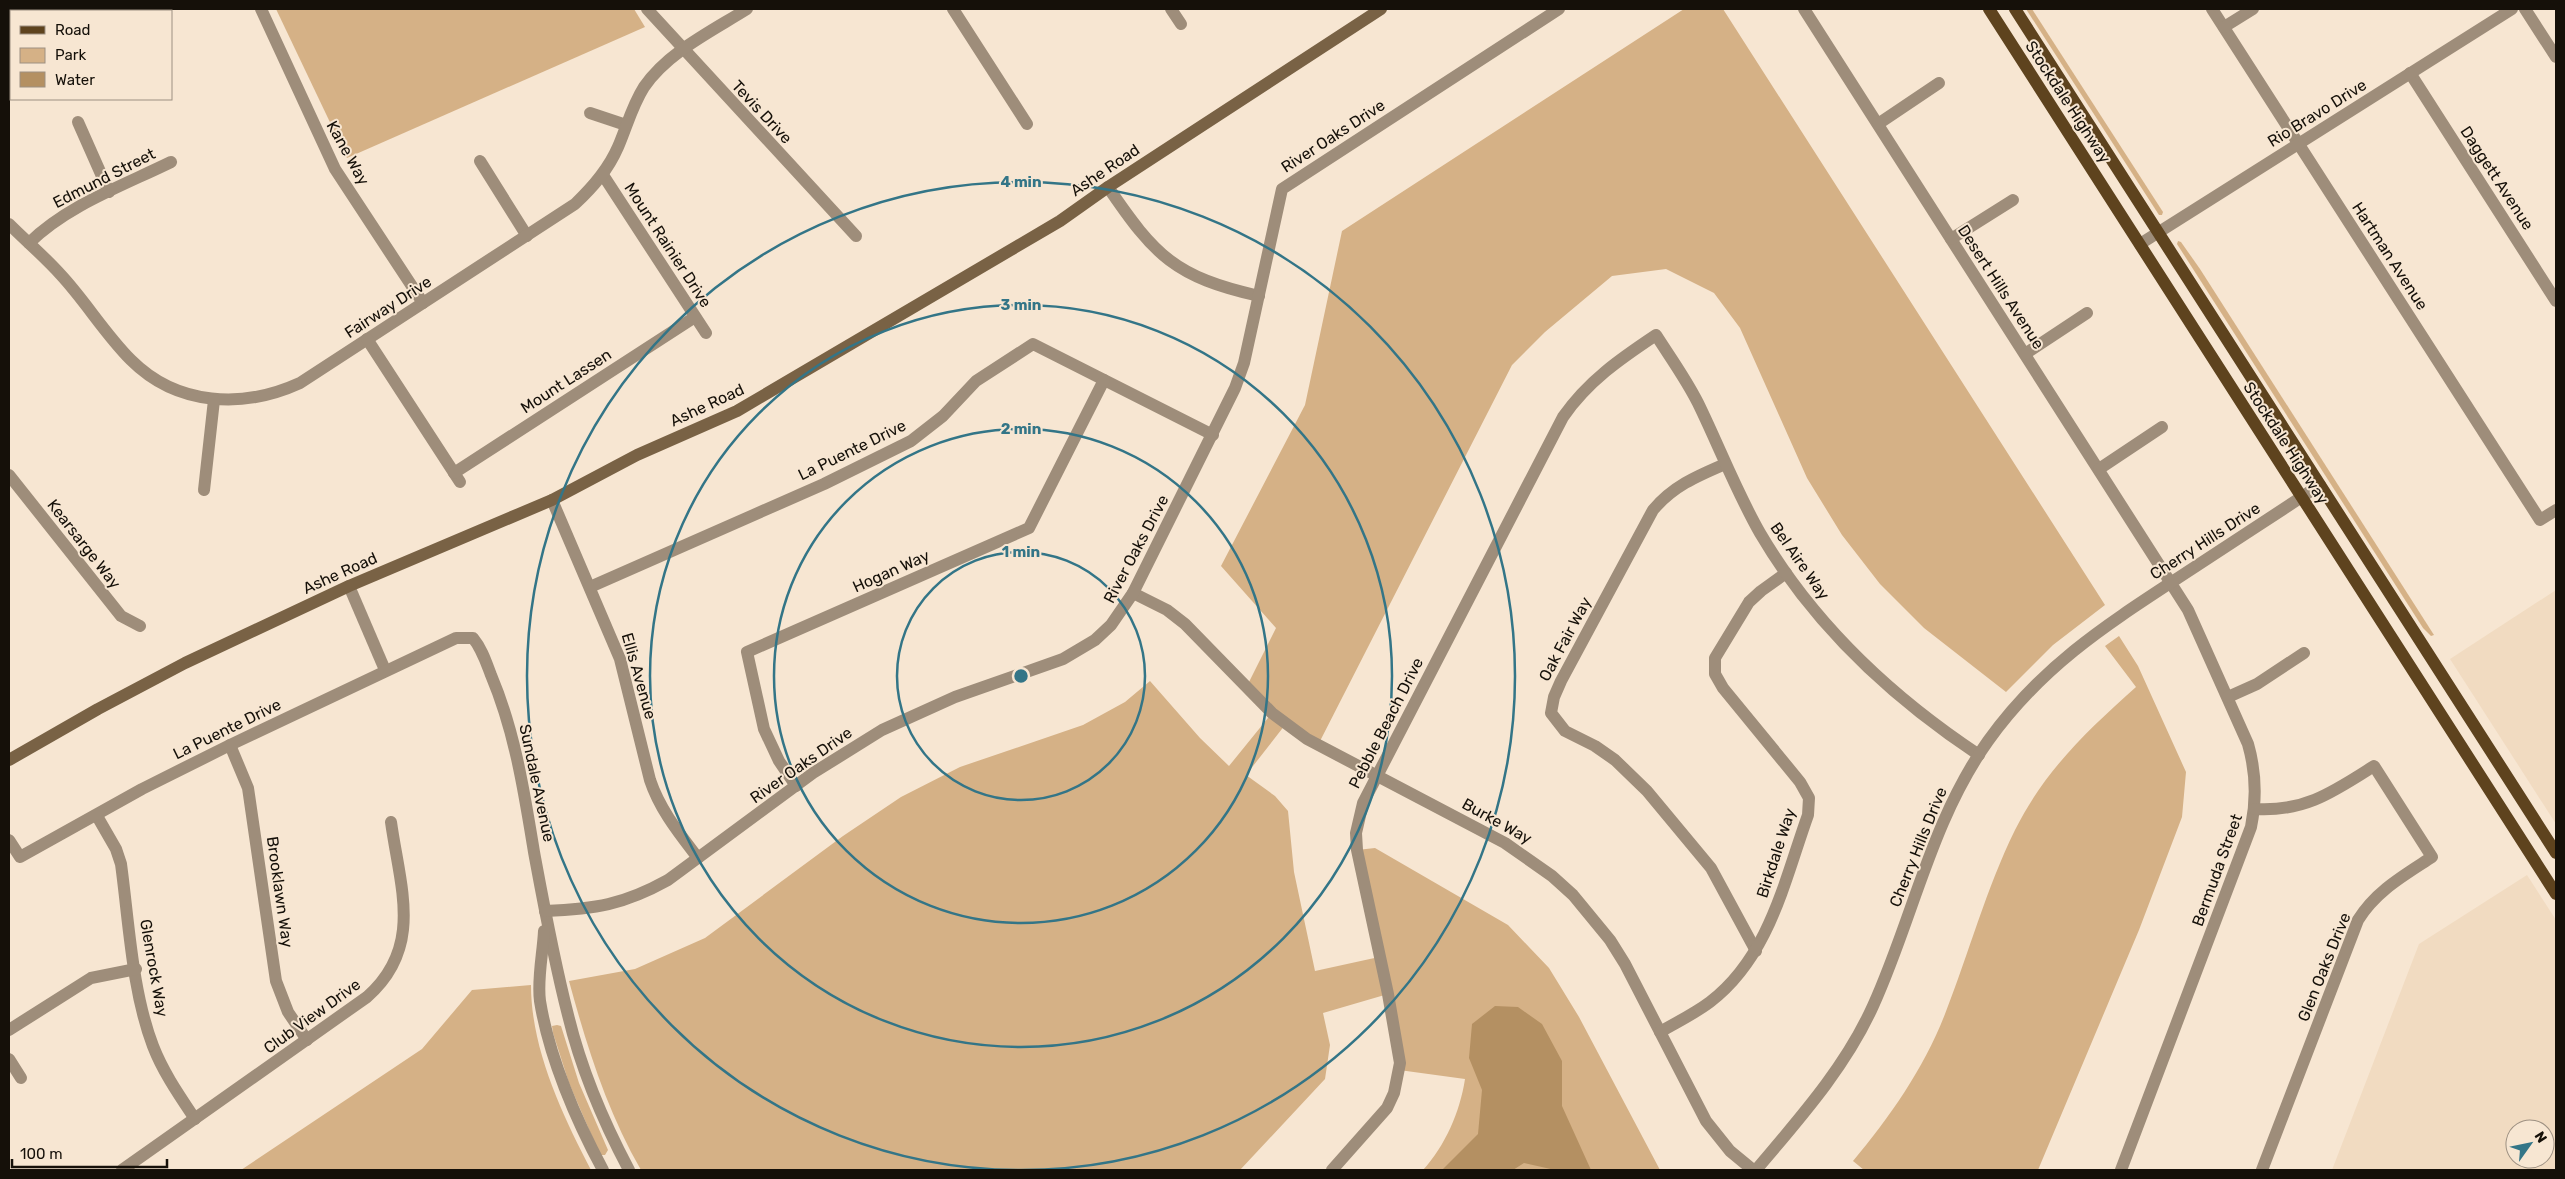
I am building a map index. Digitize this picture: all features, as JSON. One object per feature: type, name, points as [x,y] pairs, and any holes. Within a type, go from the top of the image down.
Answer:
[{"type":"main road","name":"Stockdale Highway","points":[[1989,9],[2556,894]]},
{"type":"main road","name":"Stockdale Highway","points":[[2015,9],[2556,853]]},
{"type":"street","name":"Kane Way","points":[[261,9],[335,169],[423,303]]},
{"type":"street","name":"Tevis Drive","points":[[647,9],[856,236]]},
{"type":"street","name":"Fairway Drive","points":[[9,224],[62,275],[120,348],[144,372],[178,391],[214,400],[246,400],[282,391],[300,383],[575,204],[603,175],[619,146],[626,125],[645,86],[668,61],[747,9]]},
{"type":"street","points":[[953,9],[1027,124]]},
{"type":"street","points":[[1171,9],[1181,24]]},
{"type":"street","name":"Ashe Road","points":[[9,760],[98,709],[185,663],[349,586],[552,500],[637,455],[737,411],[1060,221],[1108,187],[1381,9]]},
{"type":"street","name":"River Oaks Drive","points":[[545,911],[587,910],[626,900],[668,880],[847,750],[918,712],[1057,662],[1078,652],[1111,625],[1134,593],[1236,388],[1244,364],[1282,188],[1559,9]]},
{"type":"street","name":"Desert Hills Avenue","points":[[1804,9],[2171,582]]},
{"type":"street","name":"Hartman Avenue","points":[[2212,9],[2540,520],[2556,510]]},
{"type":"street","points":[[2224,27],[2253,9]]},
{"type":"street","name":"Rio Bravo Drive","points":[[2140,244],[2512,9]]},
{"type":"street","points":[[2526,9],[2556,57]]},
{"type":"street","name":"Daggett Avenue","points":[[2410,73],[2556,301]]},
{"type":"street","points":[[1878,124],[1939,83]]},
{"type":"street","points":[[590,113],[626,125]]},
{"type":"street","points":[[78,122],[109,192]]},
{"type":"street","points":[[480,161],[527,236]]},
{"type":"street","name":"Edmund Street","points":[[29,243],[59,218],[171,162]]},
{"type":"street","name":"Mount Rainier Drive","points":[[603,175],[706,333]]},
{"type":"street","points":[[1108,187],[1137,231],[1168,260],[1204,281],[1259,296]]},
{"type":"street","points":[[1951,239],[2013,200]]},
{"type":"street","points":[[2025,354],[2087,313]]},
{"type":"street","name":"Mount Lassen","points":[[367,339],[457,477],[695,317]]},
{"type":"street","name":"Bel Aire Way","points":[[1656,335],[1698,402],[1725,464],[1760,533],[1786,573],[1841,642],[1872,674],[1912,708],[1979,755]]},
{"type":"street","name":"Pebble Beach Drive","points":[[1332,1170],[1387,1108],[1394,1093],[1400,1063],[1388,994],[1357,850],[1358,817],[1377,776],[1563,417],[1575,399],[1595,378],[1656,335]]},
{"type":"street","name":"La Puente Drive","points":[[590,587],[824,484],[911,441],[943,416],[976,380],[1033,344],[1213,435]]},
{"type":"street","name":"Hogan Way","points":[[796,786],[778,761],[764,729],[747,652],[1029,528],[1104,380]]},
{"type":"street","points":[[204,490],[214,400]]},
{"type":"street","points":[[2099,469],[2162,427]]},
{"type":"street","name":"Oak Fair Way","points":[[1725,464],[1685,482],[1661,500],[1653,510],[1561,681],[1554,697],[1552,713],[1565,731],[1615,760],[1647,791],[1711,868],[1756,951]]},
{"type":"street","name":"Kearsarge Way","points":[[9,475],[120,616],[140,626]]},
{"type":"street","name":"Cherry Hills Drive","points":[[1754,1170],[1820,1093],[1856,1038],[1885,979],[1936,838],[1952,801],[1979,755],[2008,715],[2052,667],[2104,626],[2320,485]]},
{"type":"street","name":"Ellis Avenue","points":[[552,500],[623,667],[650,780],[656,796],[663,812],[698,858]]},
{"type":"street","name":"Birkdale Way","points":[[1660,1032],[1710,1002],[1742,970],[1756,951],[1770,924],[1808,815],[1809,798],[1800,782],[1723,688],[1716,674],[1715,658],[1749,602],[1786,573]]},
{"type":"street","name":"Bermuda Street","points":[[2121,1170],[2247,841],[2255,809],[2256,780],[2248,744],[2188,610],[2171,582]]},
{"type":"street","points":[[349,586],[385,670]]},
{"type":"street","name":"Burke Way","points":[[1134,593],[1167,610],[1185,624],[1246,688],[1286,725],[1307,739],[1505,843],[1552,876],[1573,895],[1610,940],[1706,1120],[1730,1151],[1754,1170]]},
{"type":"street","name":"La Puente Drive","points":[[9,840],[20,857],[97,816],[142,789],[385,670],[456,638],[473,638]]},
{"type":"street","name":"Sundale Avenue","points":[[473,638],[480,646],[510,729],[518,757],[545,911],[568,1016],[578,1051],[594,1097],[629,1170]]},
{"type":"street","points":[[2228,697],[2257,684],[2304,653]]},
{"type":"street","name":"Brooklawn Way","points":[[230,745],[248,788],[276,981],[288,1012],[307,1040]]},
{"type":"street","name":"Glen Oaks Drive","points":[[2255,809],[2280,810],[2305,805],[2333,792],[2374,766],[2432,857],[2385,888],[2374,898],[2358,920],[2262,1170]]},
{"type":"street","name":"Glenrock Way","points":[[97,816],[116,849],[121,864],[136,969],[146,1022],[153,1046],[174,1088],[196,1119]]},
{"type":"street","name":"Club View Drive","points":[[122,1170],[367,998],[383,981],[396,962],[401,946],[404,916],[391,822]]},
{"type":"street","name":"Sundale Avenue","points":[[545,911],[540,999],[555,1057],[602,1169],[621,1156]]},
{"type":"street","points":[[9,1030],[91,978],[136,969]]},
{"type":"street","points":[[9,1059],[21,1078]]},
{"type":"shaded area","points":[[2556,590],[2556,824],[2450,659]]},
{"type":"shaded area","points":[[2527,875],[2556,920],[2556,1170],[2332,1170],[2419,944]]},
{"type":"green space","points":[[276,9],[634,9],[645,27],[347,158]]},
{"type":"green space","points":[[1684,9],[1723,9],[2105,605],[2053,645],[2006,692],[1924,628],[1880,584],[1842,535],[1807,478],[1740,328],[1714,293],[1666,269],[1612,276],[1545,332],[1512,365],[1318,745],[1285,725],[1246,775],[1275,796],[1288,811],[1294,872],[1315,971],[1379,957],[1357,850],[1375,848],[1508,925],[1549,968],[1579,1017],[1660,1170],[1423,1170],[1445,1139],[1459,1104],[1465,1079],[1399,1070],[1388,994],[1323,1013],[1330,1045],[1325,1079],[1240,1170],[641,1170],[608,1102],[583,1030],[569,981],[635,969],[705,938],[843,836],[901,797],[960,767],[1083,725],[1125,702],[1150,681],[1200,738],[1229,766],[1272,713],[1246,688],[1276,628],[1221,566],[1305,405],[1342,231]]},
{"type":"green space","points":[[2026,9],[2032,9],[2163,212],[2162,215],[2159,215]]},
{"type":"green space","points":[[2178,241],[2181,242],[2200,269],[2434,635],[2431,636],[2423,628],[2177,244]]},
{"type":"green space","points":[[2119,636],[2138,666],[2186,772],[2182,817],[2139,930],[2038,1170],[1864,1170],[1853,1161],[1905,1091],[1937,1034],[1995,875],[2027,808],[2068,752],[2136,687],[2105,646]]},
{"type":"green space","points":[[531,985],[532,1009],[542,1057],[559,1104],[591,1170],[241,1170],[422,1049],[472,990]]},
{"type":"green space","points":[[552,1026],[561,1026],[579,1083],[608,1150],[605,1155],[600,1155],[569,1083],[553,1033]]},
{"type":"water","points":[[1495,1006],[1518,1007],[1542,1024],[1562,1061],[1562,1106],[1591,1170],[1555,1170],[1524,1163],[1513,1170],[1442,1170],[1478,1134],[1482,1090],[1469,1058],[1472,1024]]}]
